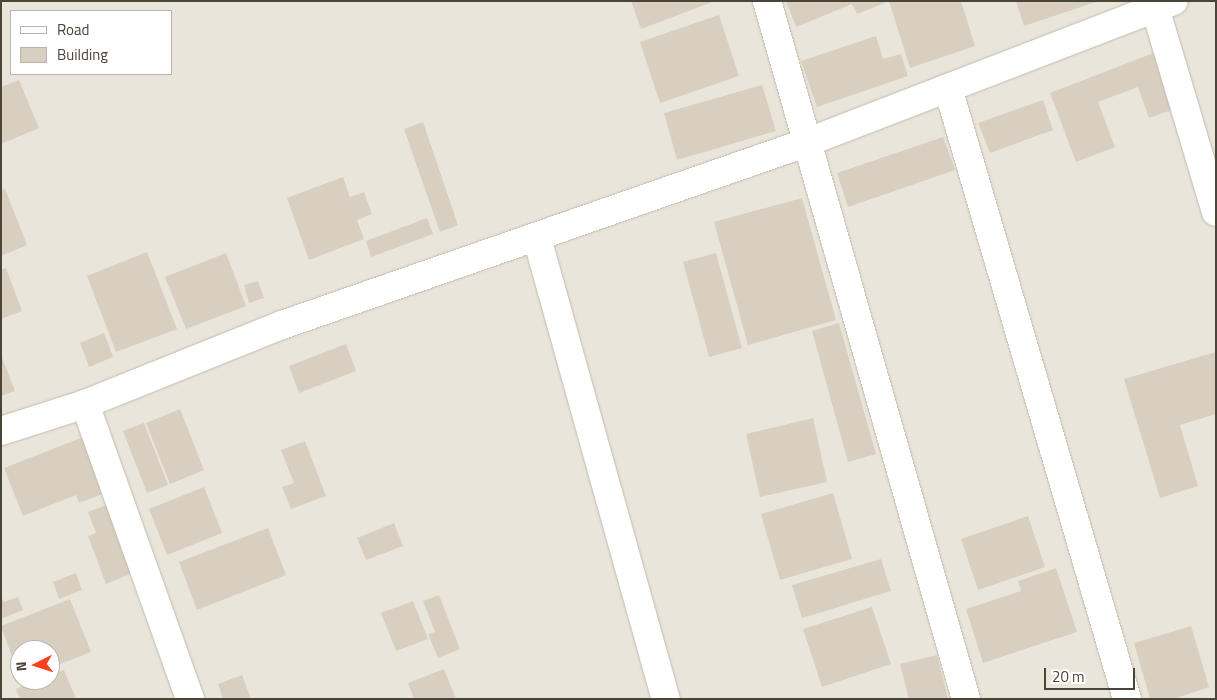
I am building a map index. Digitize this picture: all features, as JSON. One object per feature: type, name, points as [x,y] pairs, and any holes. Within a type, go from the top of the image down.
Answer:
[{"type":"street","points":[[767,1],[966,699]]},
{"type":"street","points":[[1,432],[85,404],[282,325],[537,238],[808,142],[1161,4],[1216,212]]},
{"type":"street","points":[[948,88],[1127,699]]},
{"type":"street","points":[[537,238],[666,699]]},
{"type":"street","points":[[85,404],[190,699]]},
{"type":"shaded area","points":[[1,1],[1216,1],[1216,699],[1,699]]},
{"type":"building","points":[[631,1],[715,1],[641,29]]},
{"type":"building","points":[[786,1],[884,1],[885,3],[857,14],[852,4],[796,27]]},
{"type":"building","points":[[889,1],[961,1],[975,46],[910,68]]},
{"type":"building","points":[[1016,1],[1096,1],[1096,2],[1024,26]]},
{"type":"building","points":[[719,15],[739,76],[660,103],[640,42]]},
{"type":"building","points":[[876,36],[883,59],[901,54],[908,76],[817,107],[801,61]]},
{"type":"building","points":[[1156,52],[1177,108],[1149,118],[1138,87],[1098,102],[1115,147],[1076,162],[1050,93]]},
{"type":"building","points":[[19,80],[39,128],[1,144],[1,87]]},
{"type":"building","points":[[762,85],[776,131],[677,160],[664,113]]},
{"type":"building","points":[[1043,100],[1053,130],[990,153],[978,123]]},
{"type":"building","points":[[423,122],[458,225],[440,232],[404,129]]},
{"type":"building","points":[[943,137],[955,170],[848,207],[837,173]]},
{"type":"building","points":[[343,177],[350,197],[364,192],[372,214],[357,220],[364,239],[309,260],[287,198]]},
{"type":"building","points":[[5,189],[27,245],[1,256],[1,190]]},
{"type":"building","points":[[802,198],[836,320],[748,345],[714,222]]},
{"type":"building","points":[[427,218],[433,234],[371,257],[366,241]]},
{"type":"building","points":[[147,252],[177,329],[116,352],[87,276]]},
{"type":"building","points":[[226,253],[246,306],[186,329],[165,277]]},
{"type":"building","points":[[716,253],[742,348],[709,357],[683,262]]},
{"type":"building","points":[[6,268],[22,311],[1,319],[1,270]]},
{"type":"building","points":[[258,281],[264,298],[249,303],[244,285]]},
{"type":"building","points":[[839,323],[876,454],[848,462],[812,331]]},
{"type":"building","points":[[104,333],[113,357],[89,367],[80,343]]},
{"type":"building","points":[[346,344],[356,371],[299,393],[289,366]]},
{"type":"building","points":[[1216,352],[1216,414],[1180,425],[1198,486],[1160,498],[1124,379]]},
{"type":"building","points":[[1,355],[15,391],[1,396]]},
{"type":"building","points":[[180,409],[204,470],[170,484],[146,423]]},
{"type":"building","points":[[813,418],[827,482],[760,497],[746,434]]},
{"type":"building","points":[[144,423],[168,485],[147,493],[123,431]]},
{"type":"building","points":[[86,436],[108,492],[79,503],[76,495],[23,516],[4,468]]},
{"type":"building","points":[[305,441],[326,496],[291,509],[282,487],[294,483],[281,450]]},
{"type":"building","points":[[204,487],[222,533],[167,555],[149,509]]},
{"type":"building","points":[[833,493],[852,559],[780,580],[761,514]]},
{"type":"building","points":[[109,504],[135,572],[106,584],[88,536],[96,533],[88,512]]},
{"type":"building","points":[[1028,516],[1045,567],[978,590],[961,539]]},
{"type":"building","points":[[394,523],[403,546],[366,560],[357,538]]},
{"type":"building","points":[[268,528],[286,575],[197,610],[179,562]]},
{"type":"building","points":[[881,559],[891,591],[802,618],[792,585]]},
{"type":"building","points":[[1056,568],[1077,632],[983,663],[966,609],[1021,591],[1018,581]]},
{"type":"building","points":[[76,573],[82,590],[59,599],[53,582]]},
{"type":"building","points":[[439,595],[460,649],[438,658],[428,634],[435,632],[423,601]]},
{"type":"building","points":[[1,596],[4,602],[18,597],[23,610],[1,619]]},
{"type":"building","points":[[70,599],[91,652],[60,664],[60,640],[10,640],[10,651],[1,626]]},
{"type":"building","points":[[413,601],[428,639],[396,651],[381,613]]},
{"type":"building","points":[[872,607],[891,664],[822,687],[803,629]]},
{"type":"building","points":[[1191,626],[1209,687],[1174,699],[1150,699],[1134,643]]},
{"type":"building","points":[[937,655],[948,699],[909,699],[900,664]]},
{"type":"building","points":[[444,669],[456,699],[414,699],[408,683]]},
{"type":"building","points":[[64,670],[76,699],[20,699],[16,690],[60,690],[60,671]]},
{"type":"building","points":[[242,675],[251,699],[223,699],[218,684]]}]
